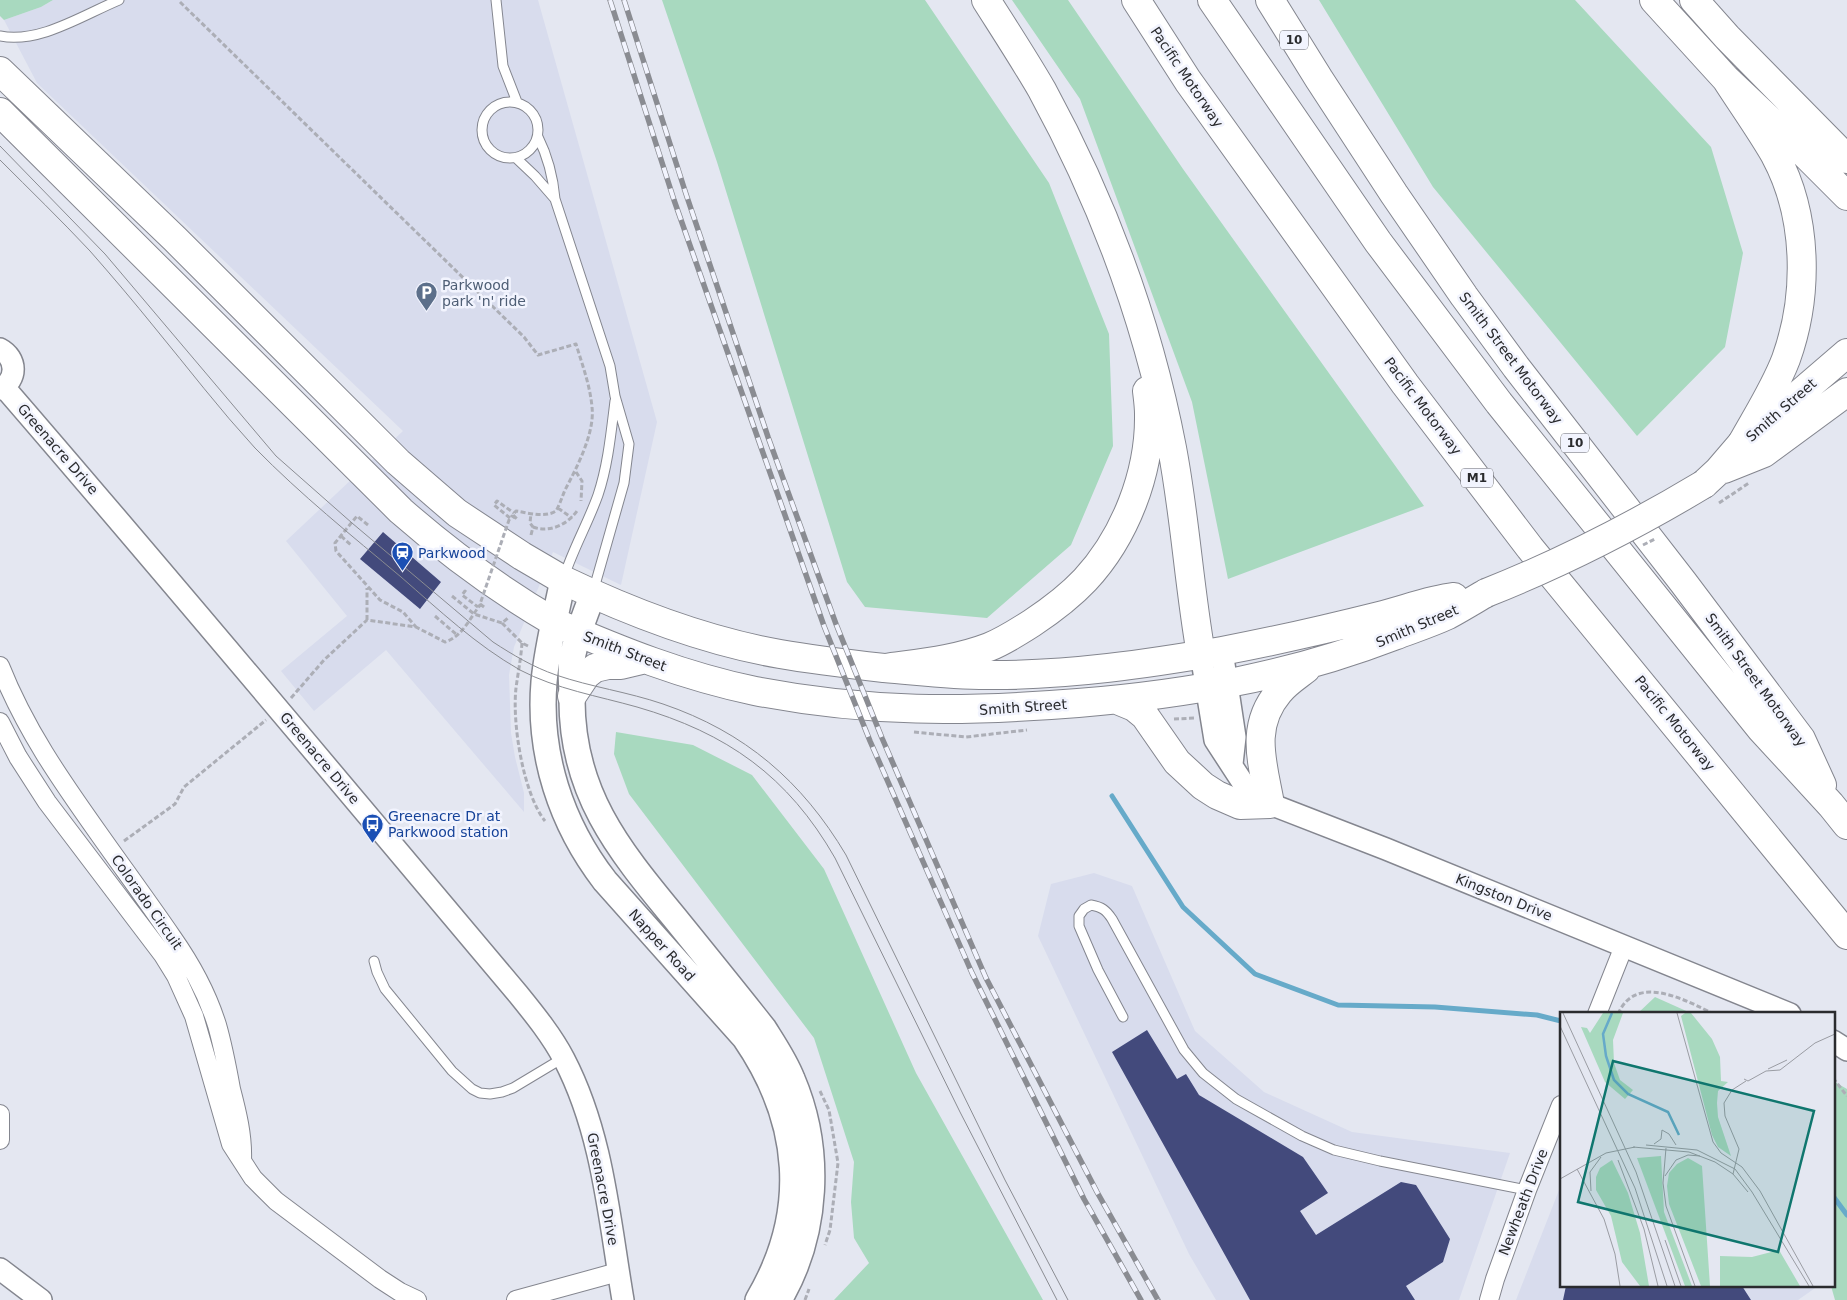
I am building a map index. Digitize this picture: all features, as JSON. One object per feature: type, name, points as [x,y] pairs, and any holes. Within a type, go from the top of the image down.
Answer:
[{"type":"main road","points":[[986,0],[1042,90],[1074,152],[1111,238],[1149,349],[1164,409],[1211,652]]},
{"type":"main road","name":"Pacific Motorway","points":[[1136,0],[1188,81],[1405,384],[1530,548],[1847,935]]},
{"type":"main road","points":[[1212,0],[1378,242],[1499,403],[1761,729],[1839,815]]},
{"type":"main road","name":"Smith Street Motorway","points":[[1270,0],[1394,194],[1482,320],[1516,367],[1802,739],[1839,815]]},
{"type":"main road","points":[[1654,0],[1726,79],[1847,196]]},
{"type":"main road","points":[[1694,0],[1727,37],[1847,160]]},
{"type":"main road","name":"Smith Street","points":[[0,71],[175,239],[398,462],[457,513],[522,556],[563,580],[666,623],[745,646],[817,660],[942,674],[1034,674],[1142,663],[1211,652],[1376,617],[1446,598],[1486,593]]},
{"type":"main road","points":[[1726,79],[1775,156],[1794,207],[1802,260],[1799,309],[1786,360],[1742,443]]},
{"type":"main road","name":"Smith Street","points":[[0,112],[401,511],[436,542],[519,602],[566,628],[670,669],[720,683],[773,694],[852,706],[892,709],[978,710],[1117,700],[1217,686],[1313,664],[1348,653],[1448,615],[1486,593],[1521,579],[1631,527],[1711,478],[1764,452],[1847,392]]},
{"type":"main road","points":[[885,668],[946,659],[990,646],[1007,638],[1044,615],[1085,580],[1102,558],[1127,515],[1143,468],[1149,415],[1147,392],[1149,349]]},
{"type":"main road","name":"Smith Street","points":[[1711,478],[1742,443],[1847,353]]},
{"type":"main road","name":"Napper Road","points":[[563,580],[574,731],[581,768],[593,803],[636,871],[764,1029],[782,1057],[793,1079],[802,1107],[812,1162],[810,1212],[805,1239],[796,1267],[779,1300]]},
{"type":"main road","name":"Napper Road","points":[[593,594],[566,628],[544,680],[543,720],[549,765],[555,788],[569,824],[585,854],[605,881],[745,1038],[760,1060],[780,1103],[792,1162],[791,1201],[780,1253],[758,1300]]},
{"type":"main road","points":[[572,696],[586,675],[595,668],[621,665],[644,659]]},
{"type":"main road","points":[[1117,700],[1134,707],[1145,716],[1178,762],[1203,786],[1217,795],[1240,805],[1270,804],[1260,750],[1261,727],[1268,708],[1280,690],[1313,664]]},
{"type":"street","points":[[0,348],[10,356],[14,369],[9,382],[2,388]]},
{"type":"street","name":"Greenacre Drive","points":[[2,388],[72,464],[532,1011],[563,1058],[585,1106],[596,1139],[623,1300]]},
{"type":"street","name":"Kingston Drive","points":[[1211,652],[1217,686],[1215,740],[1243,783],[1270,804],[1386,849],[1785,1012]]},
{"type":"street","name":"Colorado Circuit","points":[[0,666],[37,744],[188,960],[209,1004],[222,1045],[243,1142],[242,1160]]},
{"type":"street","name":"Colorado Circuit","points":[[0,722],[18,756],[47,802],[176,976],[201,1034],[231,1144],[253,1178],[276,1201],[380,1279],[417,1300]]},
{"type":"street","points":[[1598,1012],[1624,946]]},
{"type":"street","points":[[1834,1042],[1847,1050]]},
{"type":"street","name":"Newheath Drive","points":[[1489,1300],[1527,1190],[1560,1108]]},
{"type":"street","points":[[0,1114],[0,1140]]},
{"type":"street","points":[[0,1269],[41,1300]]},
{"type":"street","points":[[516,1300],[618,1272]]},
{"type":"lane","points":[[0,36],[18,38],[38,35],[119,0]]},
{"type":"lane","points":[[496,0],[503,66],[517,102]]},
{"type":"lane","points":[[538,136],[530,150],[516,158],[500,157],[483,140],[482,122],[492,108],[508,101],[517,102],[525,106],[536,119],[538,136],[546,153],[554,179],[555,199],[607,357],[615,396],[629,444],[629,456],[618,507],[593,594]]},
{"type":"lane","points":[[516,158],[555,199]]},
{"type":"lane","points":[[563,580],[570,557],[594,504],[604,475],[615,396]]},
{"type":"lane","points":[[1123,1017],[1098,970],[1079,926],[1079,916],[1084,909],[1091,905],[1100,906],[1107,911],[1184,1050],[1203,1073],[1236,1099],[1302,1136],[1334,1150],[1380,1162],[1527,1190]]},
{"type":"lane","points":[[374,961],[384,989],[452,1071],[472,1089],[480,1093],[502,1092],[513,1088],[563,1058]]},
{"type":"path","points":[[180,2],[524,337],[538,356],[576,344],[588,383],[592,422],[575,471],[558,508],[554,512],[549,514],[516,511],[514,513]]},
{"type":"path","points":[[531,513],[530,523],[532,529],[544,530],[555,528],[572,518],[580,505],[582,490],[582,481],[575,471]]},
{"type":"path","points":[[497,500],[514,513],[513,515],[518,519],[512,516],[510,518],[494,505],[497,500]]},
{"type":"path","points":[[558,508],[572,518]]},
{"type":"path","points":[[368,525],[357,516],[335,543],[336,551],[380,600],[403,612],[416,627]]},
{"type":"path","points":[[464,590],[462,595],[478,606],[484,607],[480,604],[510,518]]},
{"type":"path","points":[[340,536],[351,545]]},
{"type":"path","points":[[111,851],[176,804],[184,787],[279,710],[300,689],[324,660],[366,620],[367,587]]},
{"type":"path","points":[[452,596],[474,614],[502,623],[528,646]]},
{"type":"path","points":[[366,620],[416,627],[445,642],[457,636],[478,606]]},
{"type":"path","points":[[435,616],[457,636]]},
{"type":"path","points":[[502,623],[508,618]]},
{"type":"path","points":[[908,731],[966,736],[1030,730]]},
{"type":"path","points":[[1619,1012],[1622,1005],[1639,994],[1659,992],[1710,1012]]},
{"type":"path","points":[[1834,1079],[1847,1096]]},
{"type":"path","points":[[818,1087],[829,1110],[838,1163],[830,1230],[824,1248]]},
{"type":"path","points":[[805,1300],[812,1282]]},
{"type":"shaded area","points":[[53,0],[538,0],[657,422],[621,585],[553,552],[514,647],[509,675],[511,733],[524,793],[524,812],[386,650],[314,711],[281,671],[347,616],[286,541],[403,431],[37,83],[4,20],[41,7]]},
{"type":"shaded area","points":[[1094,873],[1132,886],[1195,1031],[1264,1092],[1352,1132],[1510,1153],[1459,1300],[1216,1300],[1189,1254],[1038,936],[1051,884]]},
{"type":"shaded area","points":[[1560,1188],[1560,1288],[1815,1288],[1798,1300],[1516,1300]]},
{"type":"green space","points":[[0,0],[53,0],[41,7],[4,20],[0,16]]},
{"type":"green space","points":[[662,0],[925,0],[1049,183],[1109,334],[1113,446],[1071,545],[987,618],[865,607],[847,582],[717,162]]},
{"type":"green space","points":[[1012,0],[1068,0],[1183,169],[1424,506],[1228,579],[1192,402],[1080,99]]},
{"type":"green space","points":[[1319,0],[1575,0],[1711,147],[1743,253],[1725,347],[1637,436],[1433,187]]},
{"type":"green space","points":[[616,732],[693,745],[752,775],[824,869],[916,1073],[1043,1300],[834,1300],[869,1263],[854,1238],[851,1202],[854,1162],[814,1038],[629,794],[614,754]]},
{"type":"green space","points":[[1655,997],[1689,1012],[1639,1012]]},
{"type":"green space","points":[[1834,1082],[1847,1089],[1847,1300],[1835,1300],[1832,1288],[1834,1288]]},
{"type":"building","points":[[383,532],[441,582],[420,609],[360,559]]},
{"type":"building","points":[[1147,1030],[1177,1079],[1186,1074],[1199,1095],[1303,1157],[1328,1193],[1300,1211],[1316,1235],[1401,1182],[1416,1185],[1450,1239],[1443,1262],[1406,1286],[1415,1300],[1250,1300],[1112,1052]]},
{"type":"building","points":[[1566,1288],[1743,1288],[1751,1300],[1563,1300]]},
{"type":"waterway","points":[[1112,796],[1183,907],[1255,974],[1338,1005],[1435,1007],[1537,1015],[1560,1021]]},
{"type":"waterway","points":[[1834,1197],[1847,1215]]},
{"type":"tram line","points":[[0,146],[105,254],[276,456],[493,642],[523,660],[556,675],[650,700],[693,715],[745,745],[769,762],[790,782],[829,828],[846,855],[1005,1180],[1068,1300]]},
{"type":"tram line","points":[[0,160],[90,251],[255,448],[308,498],[458,626],[488,650],[534,677],[577,692],[637,707],[699,730],[752,761],[797,803],[817,829],[835,858],[960,1112],[1057,1300]]},
{"type":"railway","points":[[610,0],[674,200],[824,626],[870,741],[972,973],[1084,1199],[1141,1300]]},
{"type":"railway","points":[[624,0],[686,194],[768,437],[836,624],[882,738],[986,978],[1097,1192],[1158,1300]]},
{"type":"place","name":"Parkwood park 'n' ride","points":[[426,312]]},
{"type":"place","name":"Parkwood","points":[[402,572]]},
{"type":"place","name":"Greenacre Dr at Parkwood station","points":[[372,843]]}]
